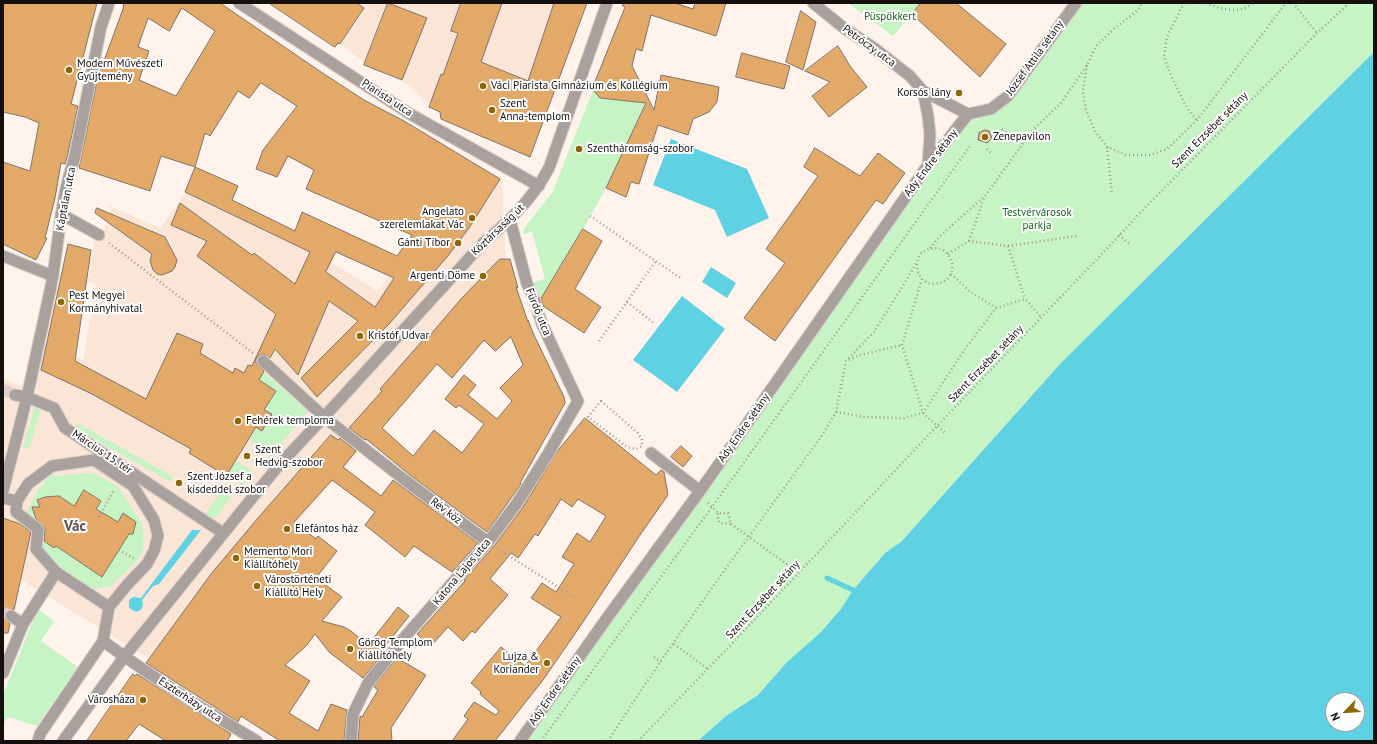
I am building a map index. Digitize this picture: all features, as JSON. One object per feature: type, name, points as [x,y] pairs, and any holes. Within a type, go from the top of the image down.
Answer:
[{"type":"street","name":"Káptalan utca","points":[[27,397],[54,276],[62,214],[101,27],[109,3]]},
{"type":"street","name":"Piarista utca","points":[[239,3],[410,114],[539,186]]},
{"type":"street","name":"Köztársaság út","points":[[324,416],[483,243],[510,220],[539,186],[549,168],[607,3]]},
{"type":"street","name":"Petróczy utca","points":[[814,3],[844,28],[874,48],[910,76],[923,90],[968,114]]},
{"type":"street","name":"József Attila sétány","points":[[968,114],[991,109],[1008,96],[1076,3]]},
{"type":"street","points":[[923,90],[930,134],[928,165]]},
{"type":"street","name":"Ady Endre sétány","points":[[520,741],[607,618],[700,491],[928,165],[968,114]]},
{"type":"street","points":[[62,214],[99,235]]},
{"type":"street","name":"Fürdő utca","points":[[510,220],[527,284],[534,299],[542,324],[578,401]]},
{"type":"street","points":[[3,256],[54,276]]},
{"type":"street","name":"Rév köz","points":[[263,361],[324,416],[406,481],[488,542]]},
{"type":"street","name":"Március 15. tér","points":[[15,394],[27,397],[54,408],[65,428],[223,533]]},
{"type":"street","points":[[3,491],[27,397]]},
{"type":"street","name":"Katona Lajos utca","points":[[351,741],[353,714],[368,683],[403,639],[488,542],[521,497],[548,454],[578,401]]},
{"type":"street","points":[[63,741],[124,657],[223,533],[280,464],[324,416]]},
{"type":"street","points":[[651,453],[700,491]]},
{"type":"street","points":[[38,741],[40,734],[103,640],[109,607],[127,585],[142,562],[154,551],[158,536],[154,520],[133,486],[118,482],[94,460],[52,466],[28,484],[18,501],[16,512],[40,529],[36,549],[56,572],[109,607]]},
{"type":"street","points":[[3,498],[18,501]]},
{"type":"street","points":[[3,673],[23,624],[56,572]]},
{"type":"street","points":[[11,616],[23,624]]},
{"type":"street","name":"Eszterházy utca","points":[[103,640],[124,657],[257,741]]},
{"type":"path","points":[[608,741],[661,662],[821,436],[836,412],[846,361],[874,332],[917,262],[920,254],[930,248],[941,235],[985,196],[1032,131],[1061,103],[1087,65],[1096,46],[1114,28],[1138,10],[1142,3]]},
{"type":"path","points":[[1184,3],[1167,37],[1164,56],[1171,76],[1187,108],[1197,120]]},
{"type":"path","points":[[1206,3],[1222,10],[1237,10],[1253,3]]},
{"type":"path","points":[[1087,65],[1083,91],[1086,110],[1095,131],[1107,147],[1126,155],[1150,155],[1167,149],[1197,120],[1286,3]]},
{"type":"path","points":[[1293,3],[1317,33]]},
{"type":"path","name":"Szent Erzsébet sétány","points":[[638,741],[708,669],[937,426],[1042,318],[1144,208],[1317,33],[1349,3]]},
{"type":"path","points":[[1002,129],[1008,133]]},
{"type":"path","points":[[541,741],[712,507],[970,146]]},
{"type":"path","points":[[1107,147],[1112,194]]},
{"type":"path","points":[[987,149],[992,153]]},
{"type":"path","points":[[948,254],[969,240],[985,196]]},
{"type":"path","points":[[590,216],[682,279]]},
{"type":"path","points":[[99,235],[263,361]]},
{"type":"path","points":[[1119,235],[1131,245]]},
{"type":"path","points":[[969,240],[1008,246],[1077,236]]},
{"type":"path","points":[[1008,246],[1025,298],[1042,318]]},
{"type":"path","points":[[917,262],[918,274],[922,279],[931,284],[940,283],[947,279],[951,274],[952,262],[948,254],[939,249],[930,248]]},
{"type":"path","points":[[600,341],[656,261]]},
{"type":"path","points":[[951,274],[969,291],[996,308]]},
{"type":"path","points":[[922,279],[902,345],[922,413],[945,433]]},
{"type":"path","points":[[836,412],[864,417],[896,418],[904,418],[922,413],[996,308],[1025,298]]},
{"type":"path","points":[[627,302],[655,324]]},
{"type":"path","points":[[846,361],[902,345]]},
{"type":"path","points":[[600,401],[638,433],[642,440],[642,446],[636,449],[627,448],[588,417],[600,401]]},
{"type":"path","points":[[99,517],[118,482]]},
{"type":"path","points":[[700,491],[706,502],[718,514],[718,520],[720,523],[731,524],[799,573]]},
{"type":"path","points":[[718,514],[728,513],[731,524]]},
{"type":"path","points":[[488,542],[574,597]]},
{"type":"path","points":[[119,550],[142,562]]},
{"type":"path","points":[[674,644],[708,669]]},
{"type":"path","points":[[654,657],[661,662]]},
{"type":"shaded area","name":"Váci Piarista Gimnázium és Kollégium","points":[[361,3],[586,3],[553,94],[442,110],[429,104],[401,79],[366,64],[341,44],[362,13],[361,11],[364,5]]},
{"type":"shaded area","points":[[483,168],[502,179],[507,278],[170,671],[18,578],[3,620],[3,379],[22,386],[33,339],[83,360],[96,285],[88,281],[94,243],[107,224],[110,206],[160,228],[197,177],[377,291]]},
{"type":"green space","name":"Püspökkert","points":[[848,3],[921,3],[893,36]]},
{"type":"green space","name":"Testvérvárosok parkja","points":[[1076,3],[1374,3],[1374,52],[1061,363],[901,542],[885,553],[853,590],[841,609],[820,633],[787,662],[758,695],[726,716],[698,741],[520,741],[968,114],[991,109]]},
{"type":"green space","points":[[593,90],[600,98],[646,103],[606,188],[539,303],[527,284],[545,279],[532,232],[524,234],[523,230],[553,191]]},
{"type":"green space","points":[[263,372],[308,411],[270,457],[249,439],[256,427],[262,431],[272,415],[264,410],[276,391],[259,380]]},
{"type":"green space","points":[[36,403],[42,405],[29,449],[23,447]]},
{"type":"green space","points":[[77,423],[174,477],[171,482],[74,428]]},
{"type":"green space","points":[[236,461],[253,471],[242,485],[226,476]]},
{"type":"green space","points":[[50,472],[55,476],[92,473],[117,486],[142,523],[144,548],[137,560],[111,586],[88,590],[62,571],[40,550],[39,538],[25,516],[38,489],[44,485],[43,484]]},
{"type":"green space","points":[[221,491],[231,498],[212,521],[205,515]]},
{"type":"green space","points":[[38,608],[54,622],[41,641],[78,667],[37,726],[8,717],[3,724],[3,695]]},
{"type":"water","points":[[1374,52],[1374,741],[698,741],[726,716],[758,695],[787,662],[820,633],[841,609],[853,590],[885,553],[901,542],[1061,363]]},
{"type":"water","points":[[671,139],[747,169],[769,218],[727,237],[715,210],[653,185]]},
{"type":"water","points":[[711,267],[736,283],[727,298],[702,282]]},
{"type":"water","points":[[682,296],[725,329],[677,392],[633,360]]},
{"type":"water","points":[[192,530],[201,530],[159,584],[153,586],[142,600],[143,607],[140,611],[132,610],[129,607],[129,600],[133,597],[141,598]]},
{"type":"building","points":[[3,3],[97,3],[71,104],[78,106],[67,158],[65,164],[61,163],[55,198],[45,238],[47,238],[36,260],[3,244],[3,162],[30,171],[39,123],[25,117],[3,112]]},
{"type":"building","points":[[124,3],[220,3],[364,100],[404,121],[500,179],[469,228],[447,257],[389,324],[317,397],[301,378],[358,321],[329,301],[298,375],[275,349],[270,358],[264,354],[258,356],[256,363],[264,371],[259,380],[276,391],[264,410],[272,414],[262,431],[256,427],[226,476],[189,453],[191,449],[92,394],[41,370],[68,244],[91,250],[75,361],[146,399],[177,333],[203,344],[200,353],[233,373],[235,368],[244,373],[248,365],[252,366],[276,314],[197,256],[207,241],[171,225],[180,203],[252,255],[254,253],[295,284],[310,252],[185,192],[195,167],[161,156],[150,191],[79,168],[97,80]],"holes":[[[182,8],[215,31],[176,96],[139,80],[149,51],[138,47],[148,18],[169,31]],[[261,83],[297,106],[263,150],[256,169],[277,177],[288,156],[314,170],[306,189],[412,235],[397,256],[302,212],[295,231],[232,200],[238,186],[195,167],[205,133],[210,136],[238,91],[249,98]],[[336,252],[394,278],[375,307],[326,272]]]},
{"type":"building","points":[[269,3],[357,3],[364,8],[340,44],[338,43],[335,47]]},
{"type":"building","points":[[388,3],[427,18],[402,80],[364,65]]},
{"type":"building","points":[[461,3],[502,3],[481,62],[528,81],[554,3],[587,3],[530,157],[441,119],[440,112],[429,107],[441,74],[443,75],[458,33],[451,31]]},
{"type":"building","points":[[623,3],[675,3],[693,9],[695,3],[726,3],[716,36],[651,15],[642,51],[636,49],[632,66],[654,110],[661,75],[719,87],[717,102],[709,112],[693,119],[688,135],[658,125],[639,184],[631,182],[626,197],[606,188],[646,103],[600,98],[594,91],[594,84],[625,7],[623,6]]},
{"type":"building","points":[[921,3],[956,3],[1006,44],[980,77],[912,14]]},
{"type":"building","points":[[801,11],[816,22],[803,70],[786,62]]},
{"type":"building","points":[[838,46],[850,66],[867,87],[829,117],[812,96],[830,82],[805,71]]},
{"type":"building","points":[[742,53],[790,66],[784,89],[736,77]]},
{"type":"building","name":"Zenepavilon","points":[[985,130],[989,131],[992,138],[987,143],[978,140],[979,133]]},
{"type":"building","points":[[815,148],[860,176],[878,153],[905,173],[883,204],[876,200],[775,341],[744,318],[785,263],[766,249],[818,176],[804,167]]},
{"type":"building","points":[[97,208],[165,237],[177,260],[172,271],[162,275],[157,274],[153,270],[150,261],[152,254],[95,213]]},
{"type":"building","points":[[583,229],[602,241],[575,289],[601,307],[584,333],[543,306],[541,299]]},
{"type":"building","points":[[500,259],[510,259],[518,288],[516,287],[528,322],[528,320],[564,397],[565,403],[520,483],[521,484],[487,532],[410,475],[366,439],[365,440],[349,428],[382,391],[380,389],[423,340],[425,341],[461,299]],"holes":[[[511,337],[523,365],[500,388],[512,401],[497,419],[468,395],[476,385],[464,375],[445,399],[456,408],[459,405],[484,424],[462,453],[434,430],[413,456],[382,428],[437,364],[452,378],[484,340],[495,351]]]},
{"type":"building","points":[[585,418],[656,475],[661,470],[664,472],[668,495],[543,680],[495,741],[452,741],[468,719],[464,716],[474,702],[496,715],[499,711],[480,694],[481,692],[471,683],[501,647],[525,666],[561,617],[531,598],[542,583],[556,592],[574,564],[562,557],[577,533],[590,542],[606,516],[578,499],[572,507],[561,499],[538,536],[535,534],[518,558],[511,553],[490,579],[508,595],[475,633],[472,631],[463,641],[448,627],[430,647],[417,634],[465,581],[464,580],[494,546],[523,507],[556,453]]},
{"type":"building","points":[[331,435],[338,440],[340,438],[356,451],[343,467],[381,496],[393,480],[478,543],[452,572],[414,546],[405,557],[365,525],[375,512],[332,480],[294,522],[316,539],[318,536],[337,551],[316,578],[342,597],[322,621],[344,627],[368,645],[398,607],[409,616],[382,650],[385,651],[363,678],[329,652],[315,634],[307,645],[285,665],[310,681],[289,713],[318,731],[331,704],[347,710],[344,741],[280,741],[241,716],[238,722],[146,663],[211,574]]},
{"type":"building","points":[[681,446],[692,456],[683,467],[671,457]]},
{"type":"building","points":[[84,490],[101,501],[96,509],[118,522],[123,513],[136,522],[133,534],[129,534],[102,577],[56,546],[54,548],[44,541],[45,527],[36,519],[32,507],[40,507],[37,500],[45,497],[57,496],[74,506]]},
{"type":"building","points":[[3,518],[20,524],[31,532],[14,610],[8,610],[4,615],[5,619],[10,624],[8,633],[3,633]]},
{"type":"building","points":[[397,658],[426,675],[391,728],[392,741],[358,741],[360,716],[362,717],[378,690],[374,687]]},
{"type":"building","name":"Városháza","points":[[133,674],[135,676],[137,674],[231,734],[227,741],[166,741],[139,724],[126,741],[87,741]]},
{"type":"waterway","points":[[827,578],[853,590]]},
{"type":"tunnel","points":[[3,389],[15,395]]},
{"type":"tunnel","points":[[3,612],[11,616]]},
{"type":"place","name":"Modern Művészeti Gyűjtemény","points":[[69,70]]},
{"type":"place","name":"Váci Piarista Gimnázium és Kollégium","points":[[483,86]]},
{"type":"place","name":"Korsós lány","points":[[959,93]]},
{"type":"place","name":"Szent Anna-templom","points":[[492,110]]},
{"type":"place","name":"Zenepavilon","points":[[985,137]]},
{"type":"place","name":"Szentháromság-szobor","points":[[579,149]]},
{"type":"place","name":"Angelato szerelemlakat Vác","points":[[472,218]]},
{"type":"place","name":"Gánti Tibor","points":[[458,243]]},
{"type":"place","name":"Argenti Döme","points":[[483,276]]},
{"type":"place","name":"Pest Megyei Kormányhivatal","points":[[61,302]]},
{"type":"place","name":"Kristóf Udvar","points":[[360,336]]},
{"type":"place","name":"Fehérek temploma","points":[[238,421]]},
{"type":"place","name":"Szent Hedvig-szobor","points":[[247,456]]},
{"type":"place","name":"Szent József a kisdeddel szobor","points":[[179,483]]},
{"type":"place","name":"Elefántos ház","points":[[287,529]]},
{"type":"place","name":"Memento Mori Kiállítóhely","points":[[236,558]]},
{"type":"place","name":"Várostörténeti Kiállító Hely","points":[[257,586]]},
{"type":"place","name":"Görög Templom Kiállítóhely","points":[[350,649]]},
{"type":"place","name":"Lujza & Koriander","points":[[547,663]]},
{"type":"place","name":"Városháza","points":[[143,700]]},
{"type":"district","name":"Vác","points":[[75,527]]}]
